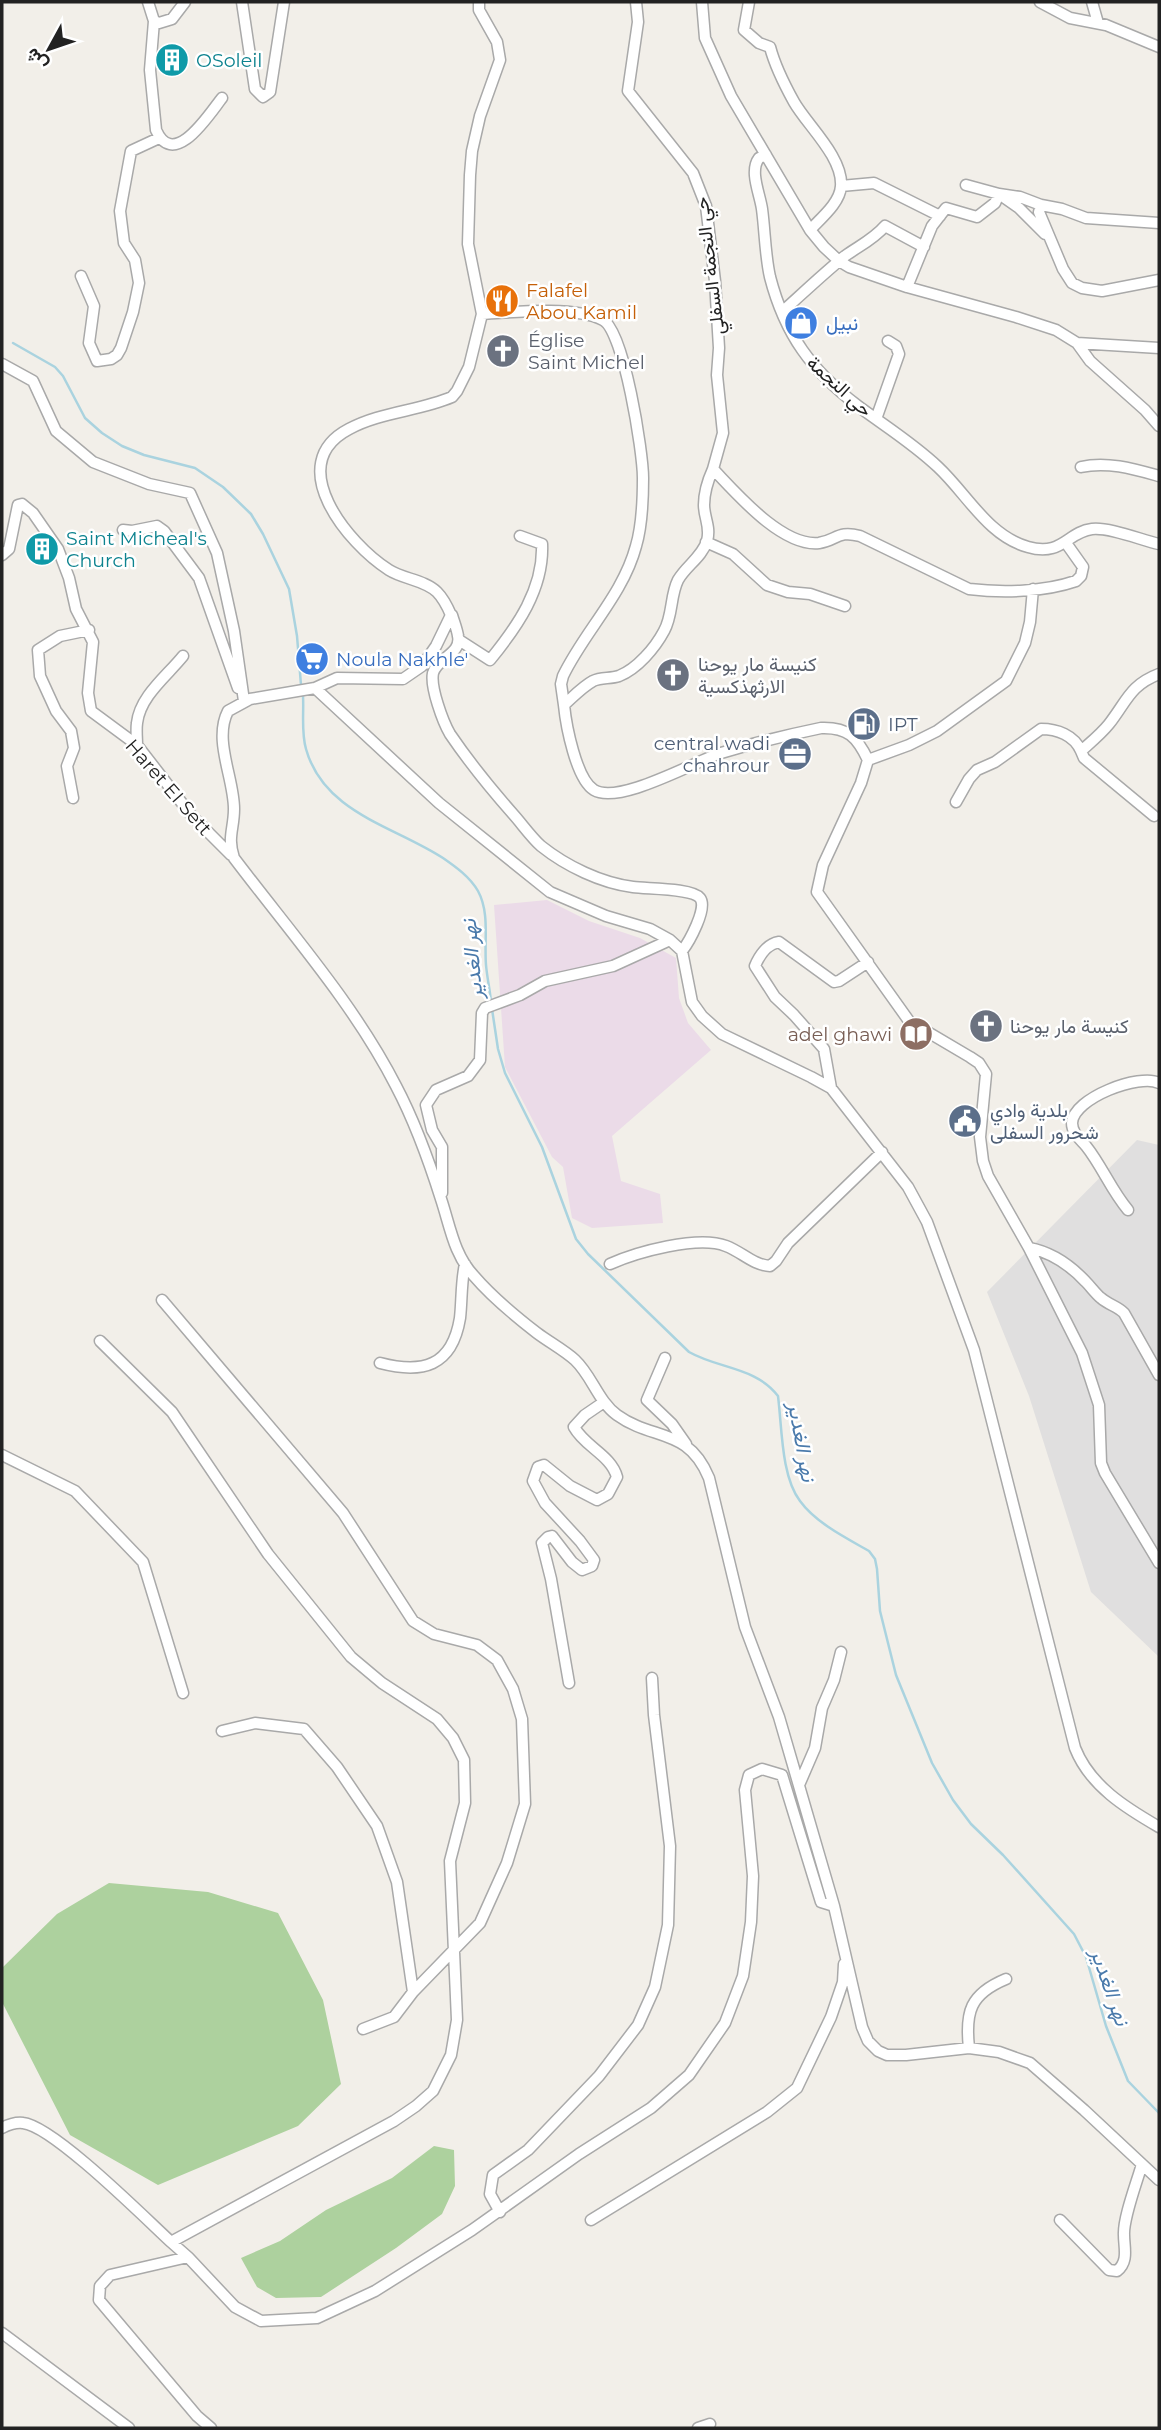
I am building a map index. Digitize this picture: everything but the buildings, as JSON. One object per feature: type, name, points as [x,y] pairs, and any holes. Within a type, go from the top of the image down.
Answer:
[{"type":"street","points":[[148,2],[154,21],[151,75],[159,138],[177,144],[186,141],[222,98]]},
{"type":"street","points":[[154,21],[167,23],[185,2]]},
{"type":"street","points":[[242,2],[255,89],[262,97],[270,92],[284,2]]},
{"type":"street","points":[[479,2],[479,10],[497,43],[500,61],[480,116],[472,151],[468,244],[482,314],[469,367],[452,397],[348,429],[331,443],[324,454],[321,480],[327,500],[343,529],[357,546],[391,571],[437,593],[452,615],[459,640],[454,652],[439,662],[433,672],[432,681],[450,734],[489,786],[541,845],[583,872],[630,887],[688,892],[698,896],[703,904],[702,909],[691,938],[682,951]]},
{"type":"street","name":"حي النجمة السفلي","points":[[636,2],[638,22],[628,91],[693,173],[706,206],[715,281],[719,348],[717,375],[723,433],[708,482],[704,508],[709,524],[706,542]]},
{"type":"street","points":[[702,2],[702,26],[709,50],[731,96],[810,230],[839,261],[907,287],[1056,330],[1077,343],[1090,361],[1159,426]]},
{"type":"street","points":[[749,2],[744,30],[759,43],[769,47],[775,66],[794,103],[817,133],[836,167],[841,186],[833,204],[810,230]]},
{"type":"street","points":[[1040,2],[1070,18],[1098,23],[1159,47]]},
{"type":"street","points":[[1092,2],[1098,23]]},
{"type":"street","points":[[81,276],[94,306],[89,343],[97,361],[111,359],[121,348],[139,283],[135,260],[124,243],[120,211],[131,151],[159,138]]},
{"type":"street","name":"حي النجمة","points":[[766,155],[756,162],[755,171],[762,204],[770,279],[791,331],[807,359],[829,382],[933,462],[978,513],[1001,532],[1029,548],[1055,549],[1081,532],[1097,529],[1159,544]]},
{"type":"street","points":[[841,186],[874,183],[940,216]]},
{"type":"street","points":[[966,185],[1020,197],[1086,218],[1159,223]]},
{"type":"street","points":[[907,287],[932,226],[946,208],[977,218],[995,203],[999,194]]},
{"type":"street","points":[[999,194],[1019,208],[1052,242]]},
{"type":"street","points":[[1041,205],[1040,216],[1072,283],[1082,288],[1102,291],[1159,280]]},
{"type":"street","points":[[783,311],[839,261],[876,236],[885,226],[924,247]]},
{"type":"street","points":[[482,314],[522,311],[596,317],[611,328],[625,365],[643,469],[636,546],[616,592],[561,684],[567,729],[584,777],[593,790],[603,793],[650,783],[719,754],[821,728],[832,728],[853,736],[859,743],[868,760],[861,783],[823,865],[817,886],[820,897],[909,1021],[979,1063],[986,1074],[980,1137],[983,1161],[988,1175],[1069,1324],[1096,1391],[1101,1463],[1105,1474],[1159,1563]]},
{"type":"street","points":[[876,419],[899,354],[896,346],[888,341]]},
{"type":"street","points":[[1077,343],[1159,348]]},
{"type":"street","points":[[2,364],[33,381],[56,431],[93,462],[149,484],[190,493],[217,553],[234,631],[243,697]]},
{"type":"street","points":[[1081,467],[1094,464],[1130,468],[1159,476]]},
{"type":"street","points":[[713,469],[758,513],[774,526],[801,541],[819,542],[847,533],[873,541],[970,589],[1033,589],[1066,584],[1081,576],[1083,567],[1066,543]]},
{"type":"street","points":[[2,555],[9,549],[18,505],[22,505],[33,513],[51,535],[69,578],[76,609],[89,630],[60,636],[38,650],[40,676],[56,711],[71,732],[74,748],[67,765],[73,798]]},
{"type":"street","points":[[123,530],[157,526],[164,531],[199,578],[233,677],[243,697]]},
{"type":"street","points":[[459,640],[489,660],[513,632],[531,599],[543,559],[542,544],[520,536]]},
{"type":"street","points":[[564,705],[590,682],[617,676],[630,669],[658,640],[669,622],[676,584],[700,555],[706,542],[733,554],[767,585],[788,592],[810,594],[845,606]]},
{"type":"street","points":[[868,760],[937,731],[1006,681],[1025,643],[1033,589]]},
{"type":"street","points":[[234,858],[229,843],[234,810],[223,730],[228,711],[243,697],[315,688],[337,678],[390,680],[410,676],[430,655],[452,615]]},
{"type":"street","name":"Haret EI Sett","points":[[89,630],[93,642],[88,693],[91,711],[137,746],[192,816],[234,858],[373,1043],[398,1090],[442,1200]]},
{"type":"street","points":[[137,746],[137,722],[148,695],[168,676],[183,656]]},
{"type":"street","points":[[1080,751],[1100,735],[1134,688],[1159,674]]},
{"type":"street","points":[[315,688],[439,803],[550,892],[598,914],[650,929],[670,940],[682,951],[692,1002],[702,1016],[722,1034],[831,1088],[908,1187],[927,1222],[974,1350],[1080,1762],[1125,1807],[1159,1828]]},
{"type":"street","points":[[957,802],[977,770],[995,762],[1036,731],[1046,729],[1066,734],[1077,742],[1084,758],[1154,816]]},
{"type":"street","points":[[670,940],[613,966],[545,981],[520,995],[494,1003],[482,1013],[480,1060],[468,1076],[436,1090],[426,1105],[432,1130],[442,1147],[442,1200],[452,1240],[472,1275],[504,1305],[576,1361],[604,1402],[617,1415],[669,1436],[688,1447]]},
{"type":"street","points":[[831,1088],[827,1062],[820,1044],[775,998],[755,966],[759,956],[779,942],[834,982],[868,962]]},
{"type":"street","points":[[1128,1210],[1097,1161],[1075,1134],[1072,1122],[1078,1111],[1090,1101],[1119,1086],[1144,1080],[1159,1083]]},
{"type":"street","points":[[610,1264],[667,1246],[718,1243],[754,1262],[770,1266],[788,1243],[882,1153]]},
{"type":"street","points":[[1029,1248],[1058,1259],[1103,1300],[1117,1306],[1124,1313],[1159,1374]]},
{"type":"street","points":[[380,1363],[421,1368],[429,1366],[447,1351],[460,1316],[465,1264]]},
{"type":"street","points":[[162,1300],[342,1513],[413,1620],[434,1634],[477,1645],[497,1660],[513,1689],[522,1719],[525,1804],[507,1863],[481,1923],[413,1992],[394,2017],[363,2029]]},
{"type":"street","points":[[100,1341],[172,1412],[268,1554],[351,1657],[382,1683],[437,1719],[453,1738],[464,1760],[465,1803],[450,1861],[457,2020],[451,2055],[433,2091],[394,2121],[171,2242]]},
{"type":"street","points":[[665,1358],[647,1399],[672,1424],[702,1463],[709,1478],[745,1627],[779,1717],[834,1906],[862,2027],[868,2041],[878,2052],[887,2055],[970,2048],[999,2052],[1030,2063],[1159,2180]]},
{"type":"street","points":[[569,1683],[542,1543],[552,1536],[572,1562],[582,1570],[592,1566],[593,1560],[580,1541],[545,1503],[533,1481],[534,1472],[544,1465],[583,1495],[597,1500],[608,1494],[617,1477],[615,1469],[589,1446],[574,1427],[585,1415],[604,1402]]},
{"type":"street","points":[[2,1455],[75,1491],[142,1562],[183,1693]]},
{"type":"street","points":[[799,1785],[815,1748],[822,1708],[834,1680],[841,1652]]},
{"type":"street","points":[[500,2211],[490,2194],[493,2175],[528,2150],[599,2076],[638,2025],[655,1987],[668,1925],[670,1846],[652,1678]]},
{"type":"street","points":[[222,1731],[255,1723],[304,1729],[337,1767],[377,1826],[397,1882],[413,1992]]},
{"type":"street","points":[[2,2128],[23,2123],[42,2130],[62,2145],[188,2257],[235,2306],[261,2321],[317,2319],[375,2291],[500,2211],[579,2154],[651,2108],[689,2075],[725,2022],[743,1976],[751,1922],[753,1876],[745,1790],[750,1775],[762,1769],[782,1775],[821,1902],[834,1906]]},
{"type":"street","points":[[591,2220],[767,2112],[797,2088],[831,2017],[843,1982],[845,1953]]},
{"type":"street","points":[[970,2048],[968,2021],[973,2002],[978,1995],[1006,1979]]},
{"type":"street","points":[[1060,2220],[1109,2270],[1117,2271],[1125,2259],[1123,2232],[1142,2164]]},
{"type":"street","points":[[188,2257],[110,2275],[100,2287],[99,2300],[197,2416],[211,2428]]},
{"type":"street","points":[[2,2333],[129,2428]]},
{"type":"street","points":[[698,2428],[710,2424]]},
{"type":"shaded area","points":[[547,900],[589,921],[640,938],[676,958],[679,998],[688,1023],[711,1050],[612,1136],[621,1181],[660,1194],[663,1223],[592,1228],[572,1218],[563,1167],[552,1157],[505,1067],[494,905]]},
{"type":"shaded area","points":[[1137,1140],[1159,1145],[1159,1657],[1091,1592],[1029,1396],[987,1292]]},
{"type":"green space","points":[[109,1883],[208,1892],[278,1913],[323,2000],[341,2084],[298,2126],[158,2185],[70,2135],[2,2002],[2,1968],[57,1914]]},
{"type":"green space","points":[[434,2146],[454,2150],[455,2186],[442,2214],[321,2297],[276,2298],[257,2287],[241,2258],[280,2241],[326,2210],[392,2178]]},
{"type":"waterway","name":"نهر الغدير","points":[[13,343],[55,367],[63,376],[85,418],[102,433],[122,446],[144,455],[195,468],[223,487],[251,514],[289,589],[297,636],[301,685]]},
{"type":"waterway","name":"نهر الغدير","points":[[303,696],[304,743],[315,771],[328,789],[363,816],[443,858],[475,886],[484,908],[486,965],[491,1002]]},
{"type":"waterway","name":"نهر الغدير","points":[[492,1009],[505,1073],[542,1147],[576,1239],[588,1254],[689,1352],[759,1379],[778,1396],[783,1451],[794,1491],[814,1516],[869,1551],[875,1559],[880,1611],[896,1675],[932,1763],[953,1800],[971,1824],[1003,1855],[1074,1934],[1086,1957],[1106,2026],[1128,2081],[1159,2113]]},
{"type":"place","name":"OSoleil","points":[[172,60]]},
{"type":"place","name":"Falafel Abou Kamil","points":[[502,301]]},
{"type":"place","name":"نبيل","points":[[801,323]]},
{"type":"place","name":"Église Saint Michel","points":[[503,351]]},
{"type":"place","name":"Saint Micheal's Church","points":[[42,549]]},
{"type":"place","name":"Noula Nakhle'","points":[[312,659]]},
{"type":"place","name":"كنيسة مار يوحنا الارثهذكسية","points":[[673,675]]},
{"type":"place","name":"IPT","points":[[864,724]]},
{"type":"place","name":"central wadi chahrour","points":[[795,754]]},
{"type":"place","name":"كنيسة مار يوحنا","points":[[986,1026]]},
{"type":"place","name":"adel ghawi","points":[[916,1034]]},
{"type":"place","name":"بلدية وادي شحرور السفلى","points":[[965,1121]]}]
